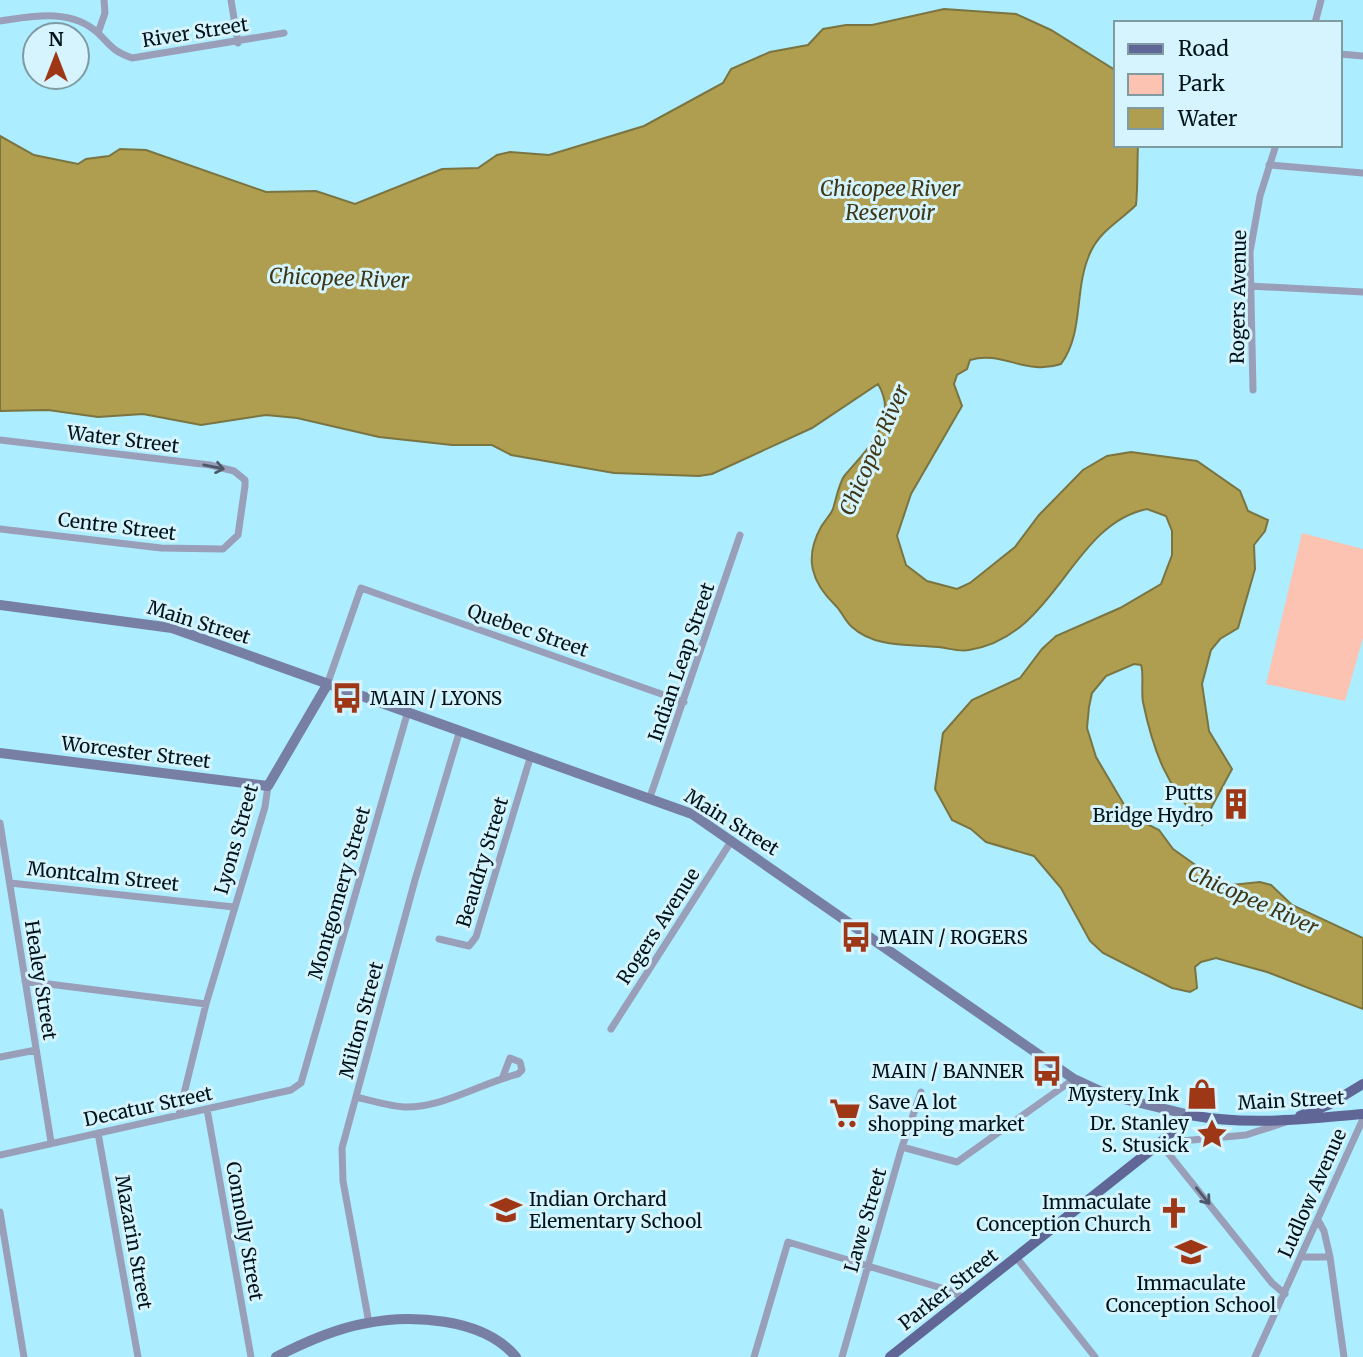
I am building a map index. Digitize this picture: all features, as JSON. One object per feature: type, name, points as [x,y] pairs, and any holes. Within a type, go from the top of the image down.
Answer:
[{"type":"main road","name":"Main Street","points":[[0,605],[172,628],[327,685],[408,710],[692,814],[1074,1079],[1111,1096],[1190,1115],[1233,1121],[1363,1117]]},
{"type":"main road","name":"Lyons Street","points":[[268,786],[327,685]]},
{"type":"main road","name":"Worcester Street","points":[[0,753],[268,786]]},
{"type":"main road","points":[[1289,1121],[1330,1104],[1363,1084]]},
{"type":"main road","name":"Parker Street","points":[[893,1356],[1160,1143],[1190,1115]]},
{"type":"main road","points":[[276,1357],[306,1342],[369,1323],[426,1319],[474,1329],[508,1348],[516,1357]]},
{"type":"street","points":[[98,33],[105,13],[104,0]]},
{"type":"street","points":[[231,0],[237,43]]},
{"type":"street","points":[[1316,21],[1321,0]]},
{"type":"street","name":"River Street","points":[[0,21],[64,15],[80,20],[98,33],[113,51],[132,58],[237,43],[284,33]]},
{"type":"street","points":[[1342,54],[1363,56]]},
{"type":"street","name":"Rogers Avenue","points":[[1253,390],[1250,286],[1253,228],[1275,147]]},
{"type":"street","points":[[1269,165],[1363,173]]},
{"type":"street","points":[[1250,286],[1363,292]]},
{"type":"street","name":"Water Street","points":[[0,440],[210,466],[240,475],[245,486],[244,505],[238,535],[230,545]]},
{"type":"street","name":"Centre Street","points":[[0,529],[161,548],[210,550],[230,545]]},
{"type":"street","name":"Indian Leap Street","points":[[650,797],[740,536]]},
{"type":"street","name":"Quebec Street","points":[[361,588],[684,702]]},
{"type":"street","name":"Lyons Street","points":[[327,685],[361,588]]},
{"type":"street","name":"Montgomery Street","points":[[301,1083],[408,710]]},
{"type":"street","name":"Milton Street","points":[[369,1323],[342,1173],[343,1141],[460,730]]},
{"type":"street","name":"Beaudry Street","points":[[439,939],[469,946],[477,937],[531,755]]},
{"type":"street","name":"Lyons Street","points":[[179,1114],[206,1004],[265,807],[268,786]]},
{"type":"street","name":"Healey Street","points":[[0,823],[51,1142]]},
{"type":"street","name":"Rogers Avenue","points":[[611,1029],[732,840]]},
{"type":"street","name":"Montcalm Street","points":[[10,883],[234,907]]},
{"type":"street","points":[[25,981],[206,1004]]},
{"type":"street","points":[[0,1057],[36,1050]]},
{"type":"street","points":[[356,1097],[407,1107],[463,1094],[502,1079]]},
{"type":"street","points":[[902,1147],[957,1161],[1074,1079]]},
{"type":"street","name":"Decatur Street","points":[[0,1155],[291,1090],[301,1083]]},
{"type":"street","name":"Lawe Street","points":[[842,1357],[902,1147],[921,1092]]},
{"type":"street","name":"Connolly Street","points":[[207,1110],[251,1357]]},
{"type":"street","name":"Ludlow Avenue","points":[[1255,1357],[1363,1117]]},
{"type":"street","points":[[1160,1143],[1246,1135],[1289,1121]]},
{"type":"street","name":"Mazarin Street","points":[[98,1133],[138,1357]]},
{"type":"street","points":[[1160,1143],[1272,1283],[1285,1294]]},
{"type":"street","points":[[0,1212],[24,1357]]},
{"type":"street","points":[[1318,1220],[1324,1231],[1330,1257],[1344,1357]]},
{"type":"street","points":[[754,1357],[788,1242],[948,1290],[964,1298]]},
{"type":"street","points":[[1301,1256],[1330,1257]]},
{"type":"street","points":[[1016,1257],[1095,1357]]},
{"type":"green space","points":[[1302,533],[1363,549],[1363,638],[1345,701],[1266,684]]},
{"type":"water","name":"Chicopee River Reservoir","points":[[944,9],[1016,14],[1051,30],[1114,69],[1114,147],[1138,147],[1136,205],[1105,231],[1091,251],[1082,280],[1073,338],[1061,364],[1037,367],[982,358],[970,360],[967,369],[957,375],[954,384],[962,406],[911,494],[897,536],[906,565],[927,581],[957,589],[970,583],[1015,547],[1039,515],[1083,470],[1107,456],[1131,452],[1197,461],[1240,491],[1248,511],[1268,520],[1265,531],[1254,545],[1255,569],[1238,628],[1220,639],[1211,650],[1202,684],[1209,731],[1232,769],[1202,825],[1171,782],[1157,754],[1143,702],[1141,665],[1134,664],[1106,676],[1092,693],[1087,728],[1096,757],[1126,808],[1137,819],[1159,830],[1173,849],[1211,876],[1231,885],[1260,882],[1271,885],[1292,905],[1363,938],[1363,1009],[1267,972],[1216,958],[1201,962],[1195,967],[1197,988],[1190,992],[1172,988],[1103,953],[1090,941],[1061,888],[1034,856],[986,842],[971,829],[952,820],[935,789],[943,733],[972,700],[1020,678],[1042,649],[1056,636],[1120,608],[1161,584],[1172,555],[1172,531],[1166,516],[1147,509],[1121,519],[1099,536],[1044,603],[1023,624],[999,641],[961,651],[893,644],[861,634],[850,625],[821,588],[816,579],[812,559],[816,538],[833,509],[843,478],[878,434],[883,422],[884,397],[878,384],[812,428],[712,474],[699,476],[614,473],[511,455],[492,445],[452,445],[379,437],[297,418],[266,415],[201,425],[143,414],[98,417],[48,410],[0,411],[0,136],[34,155],[78,164],[86,159],[109,156],[120,149],[146,150],[266,192],[316,191],[355,204],[442,169],[478,168],[497,155],[510,152],[549,155],[644,126],[723,83],[731,69],[770,52],[808,45],[823,29],[846,25],[872,25]]},
{"type":"place","name":"MAIN / LYONS","points":[[347,698]]},
{"type":"place","name":"Putts Bridge Hydro","points":[[1236,804]]},
{"type":"place","name":"MAIN / ROGERS","points":[[856,937]]},
{"type":"place","name":"MAIN / BANNER","points":[[1047,1071]]},
{"type":"place","name":"Mystery Ink","points":[[1202,1094]]},
{"type":"place","name":"Save A lot shopping market","points":[[845,1113]]},
{"type":"place","name":"Dr. Stanley S. Stusick","points":[[1212,1134]]},
{"type":"place","name":"Indian Orchard Elementary School","points":[[506,1210]]},
{"type":"place","name":"Immaculate Conception Church","points":[[1174,1213]]},
{"type":"place","name":"Immaculate Conception School","points":[[1191,1252]]},
{"type":"water label","name":"Chicopee River","points":[[339,278]]},
{"type":"water label","name":"Chicopee River","points":[[874,450]]},
{"type":"water label","name":"Chicopee River","points":[[1253,900]]}]
